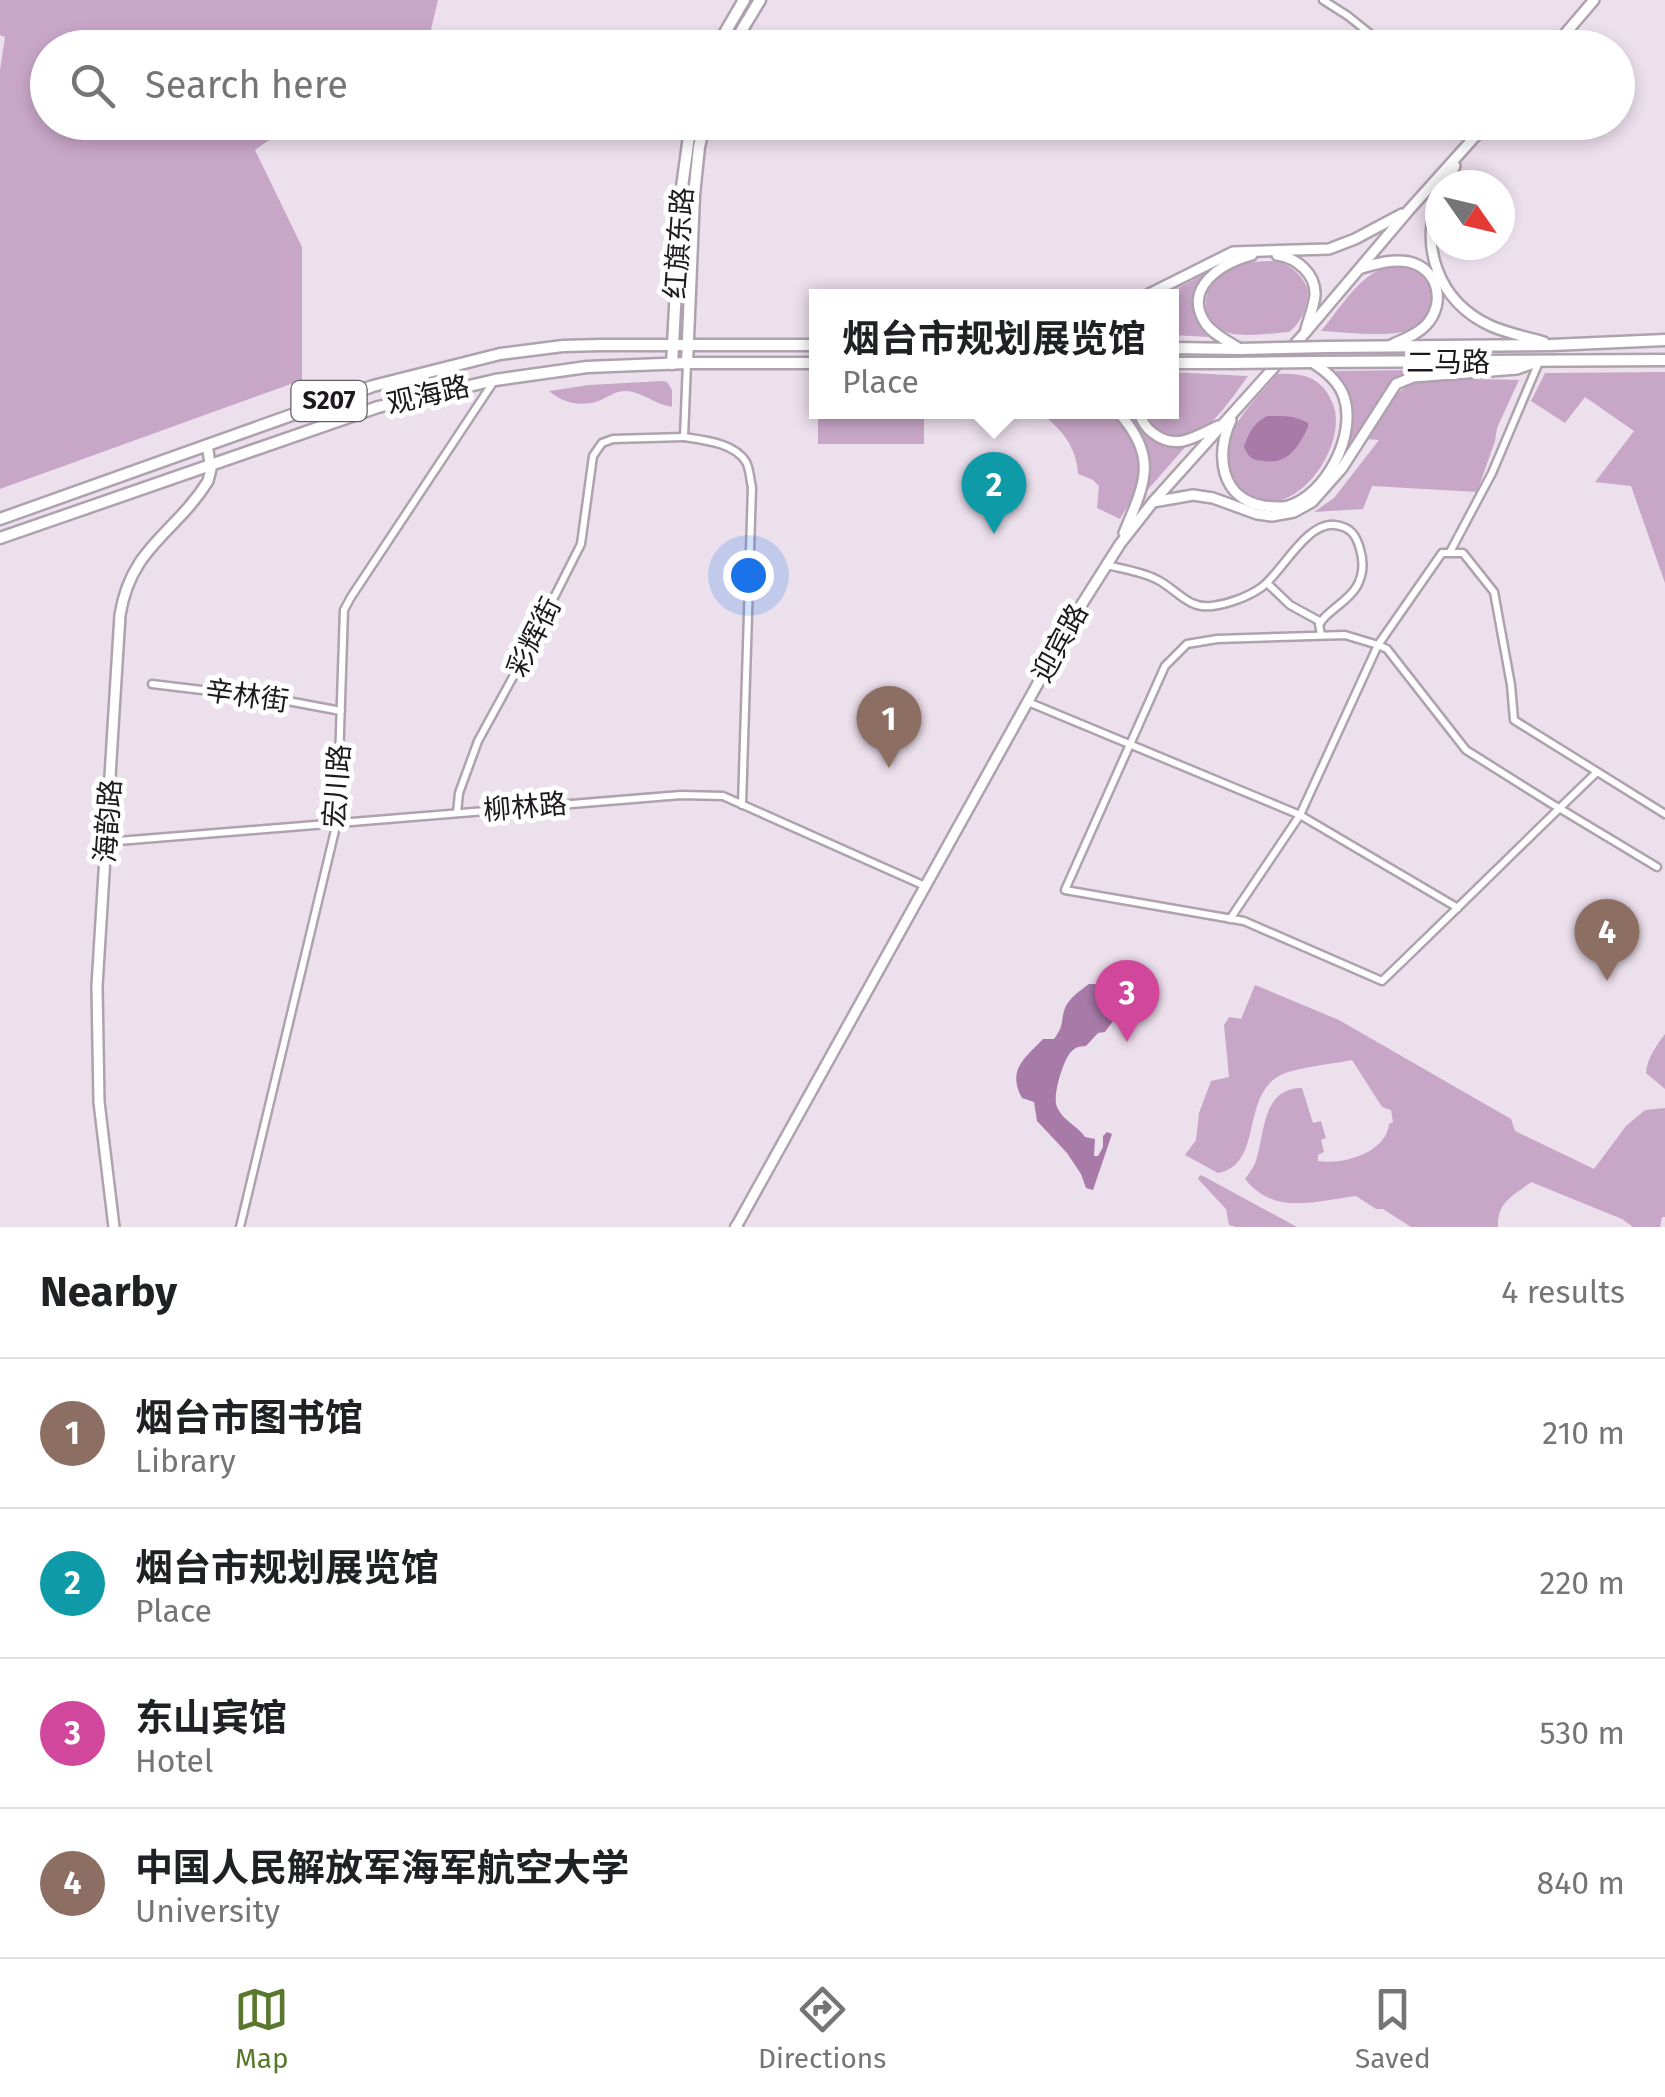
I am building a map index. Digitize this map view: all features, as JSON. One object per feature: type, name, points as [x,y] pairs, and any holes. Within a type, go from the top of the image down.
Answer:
[{"type":"main road","points":[[726,30],[744,0]]},
{"type":"main road","points":[[742,30],[760,0]]},
{"type":"main road","points":[[1568,30],[1594,0]]},
{"type":"main road","name":"红旗东路","points":[[672,364],[681,194],[688,140]]},
{"type":"main road","name":"红旗东路","points":[[687,363],[694,195],[701,140]]},
{"type":"main road","name":"迎宾路","points":[[736,1227],[1082,604],[1120,544],[1472,140]]},
{"type":"main road","points":[[1453,170],[1466,148]]},
{"type":"main road","points":[[1160,289],[1233,252],[1329,249],[1409,210]]},
{"type":"main road","points":[[1240,349],[1210,329],[1200,312],[1200,301],[1211,274],[1228,262],[1252,255],[1286,256],[1306,271],[1315,295],[1304,334]]},
{"type":"main road","points":[[1433,260],[1449,292],[1471,314],[1493,327],[1551,344]]},
{"type":"main road","points":[[1360,270],[1379,262],[1407,262],[1420,266],[1435,282],[1438,305],[1434,316],[1420,331],[1387,347]]},
{"type":"main road","name":"二马路","points":[[1179,348],[1665,340]]},
{"type":"main road","name":"S207","points":[[672,343],[809,344]]},
{"type":"main road","name":"观海路","points":[[0,520],[373,386],[500,354],[563,346],[672,343]]},
{"type":"main road","name":"二马路","points":[[1179,362],[1665,360]]},
{"type":"main road","points":[[1153,502],[1193,495],[1257,514],[1294,512],[1328,486],[1390,390],[1404,379],[1517,370],[1539,361]]},
{"type":"main road","points":[[1236,408],[1226,431],[1222,464],[1225,477],[1242,498],[1258,505],[1290,506],[1332,469],[1345,438],[1345,398],[1330,376],[1312,362]]},
{"type":"main road","name":"观海路","points":[[0,538],[378,406],[495,380],[587,367],[809,363]]},
{"type":"main road","points":[[1120,544],[1146,474],[1136,437],[1123,419]]},
{"type":"main road","points":[[1143,419],[1164,441],[1173,443],[1187,441],[1224,423]]},
{"type":"main road","points":[[207,444],[210,463]]},
{"type":"main road","name":"海韵路","points":[[114,1227],[99,1102],[98,986],[122,601],[136,566],[205,487],[210,463]]},
{"type":"street","points":[[1323,0],[1366,30]]},
{"type":"street","points":[[1450,552],[1492,473],[1539,361]]},
{"type":"street","points":[[687,363],[684,437],[734,450],[747,463],[752,487],[742,805]]},
{"type":"street","name":"宏川路","points":[[240,1227],[337,822],[344,610],[495,380]]},
{"type":"street","name":"彩辉街","points":[[457,813],[459,793],[478,741],[581,544],[593,456],[602,443],[614,439],[684,437]]},
{"type":"street","points":[[1106,565],[1156,579],[1189,603],[1207,607],[1258,590],[1314,531],[1328,524],[1345,526],[1356,535],[1363,560],[1361,576],[1355,590],[1319,624],[1321,635]]},
{"type":"street","points":[[1230,919],[1300,815],[1378,645],[1442,553],[1463,553],[1494,592],[1514,720],[1665,814]]},
{"type":"street","points":[[1267,583],[1290,605],[1321,622]]},
{"type":"street","points":[[1597,772],[1559,808],[1382,981],[1244,921],[1065,890],[1166,666],[1186,644],[1217,639],[1346,635],[1387,649],[1466,750],[1559,808],[1658,867]]},
{"type":"street","name":"辛林街","points":[[152,684],[341,711]]},
{"type":"street","points":[[1028,702],[1300,815],[1458,908]]},
{"type":"street","name":"柳林路","points":[[106,842],[680,795],[723,796],[925,886]]},
{"type":"shaded area","points":[[0,0],[438,0],[431,30],[30,30],[30,140],[269,140],[255,150],[302,247],[302,380],[0,489],[0,70],[5,37],[0,35]]},
{"type":"shaded area","points":[[1274,261],[1295,271],[1308,290],[1298,323],[1289,332],[1257,335],[1232,334],[1217,327],[1206,305],[1214,280],[1239,265]]},
{"type":"shaded area","points":[[1397,264],[1419,272],[1430,285],[1431,308],[1423,321],[1409,330],[1389,334],[1321,331],[1363,281]]},
{"type":"shaded area","points":[[1208,272],[1199,288],[1195,314],[1209,337],[1179,335],[1176,289]]},
{"type":"shaded area","points":[[1412,370],[1386,387],[1343,459],[1354,414],[1349,394],[1335,371]]},
{"type":"shaded area","points":[[1179,372],[1248,376],[1226,406],[1198,432],[1175,437],[1157,429],[1151,421],[1179,419]]},
{"type":"shaded area","points":[[1665,372],[1665,583],[1631,486],[1595,482],[1634,431],[1585,397],[1565,423],[1531,401],[1545,373]]},
{"type":"shaded area","points":[[1277,374],[1296,374],[1318,382],[1333,404],[1335,433],[1323,463],[1303,488],[1277,501],[1264,502],[1252,499],[1235,483],[1227,460],[1228,447],[1240,419]]},
{"type":"shaded area","points":[[1432,380],[1519,380],[1497,428],[1477,492],[1372,486],[1363,509],[1314,512],[1334,498],[1379,440],[1366,439],[1403,389]]},
{"type":"shaded area","points":[[663,381],[672,390],[672,407],[626,391],[582,404],[568,402],[549,391],[589,385]]},
{"type":"shaded area","points":[[1267,416],[1293,417],[1308,423],[1296,447],[1280,460],[1254,459],[1244,447],[1252,429]]},
{"type":"shaded area","points":[[818,419],[924,419],[924,444],[818,444]]},
{"type":"shaded area","points":[[1047,419],[1117,419],[1123,425],[1136,449],[1140,475],[1120,519],[1097,508],[1099,486],[1078,474],[1066,438]]},
{"type":"shaded area","points":[[1128,419],[1139,419],[1154,440],[1187,445],[1144,494],[1143,442]]},
{"type":"shaded area","points":[[1114,974],[1133,984],[1125,992],[1125,1010],[1115,1003],[1109,1011],[1115,1018],[1105,1032],[1071,1052],[1056,1095],[1063,1116],[1085,1137],[1095,1139],[1094,1156],[1103,1147],[1103,1136],[1107,1132],[1112,1134],[1093,1190],[1086,1188],[1067,1153],[1037,1121],[1034,1102],[1022,1098],[1016,1080],[1030,1053],[1043,1039],[1054,1039],[1072,998],[1089,984]]},
{"type":"shaded area","points":[[1255,985],[1339,1020],[1511,1119],[1515,1131],[1594,1169],[1626,1126],[1645,1110],[1665,1108],[1665,1217],[1660,1227],[1633,1227],[1531,1182],[1503,1206],[1498,1227],[1411,1227],[1356,1196],[1296,1203],[1282,1202],[1256,1191],[1245,1179],[1256,1160],[1268,1112],[1280,1095],[1289,1090],[1302,1088],[1313,1123],[1321,1121],[1326,1138],[1321,1140],[1324,1152],[1318,1155],[1318,1161],[1351,1159],[1380,1143],[1393,1122],[1391,1110],[1382,1107],[1352,1060],[1290,1072],[1270,1083],[1255,1111],[1248,1143],[1232,1167],[1218,1173],[1185,1155],[1196,1140],[1199,1113],[1211,1081],[1229,1077],[1224,1025],[1229,1017],[1241,1019]]},
{"type":"shaded area","points":[[1665,1034],[1665,1089],[1646,1073],[1650,1057]]},
{"type":"shaded area","points":[[1200,1175],[1297,1227],[1229,1225],[1226,1209],[1198,1179]]},
{"type":"place","name":"烟台市规划展览馆","points":[[994,534]]},
{"type":"place","name":"烟台市图书馆","points":[[889,768]]},
{"type":"place","name":"中国人民解放军海军航空大学","points":[[1607,981]]},
{"type":"place","name":"东山宾馆","points":[[1127,1042]]}]
